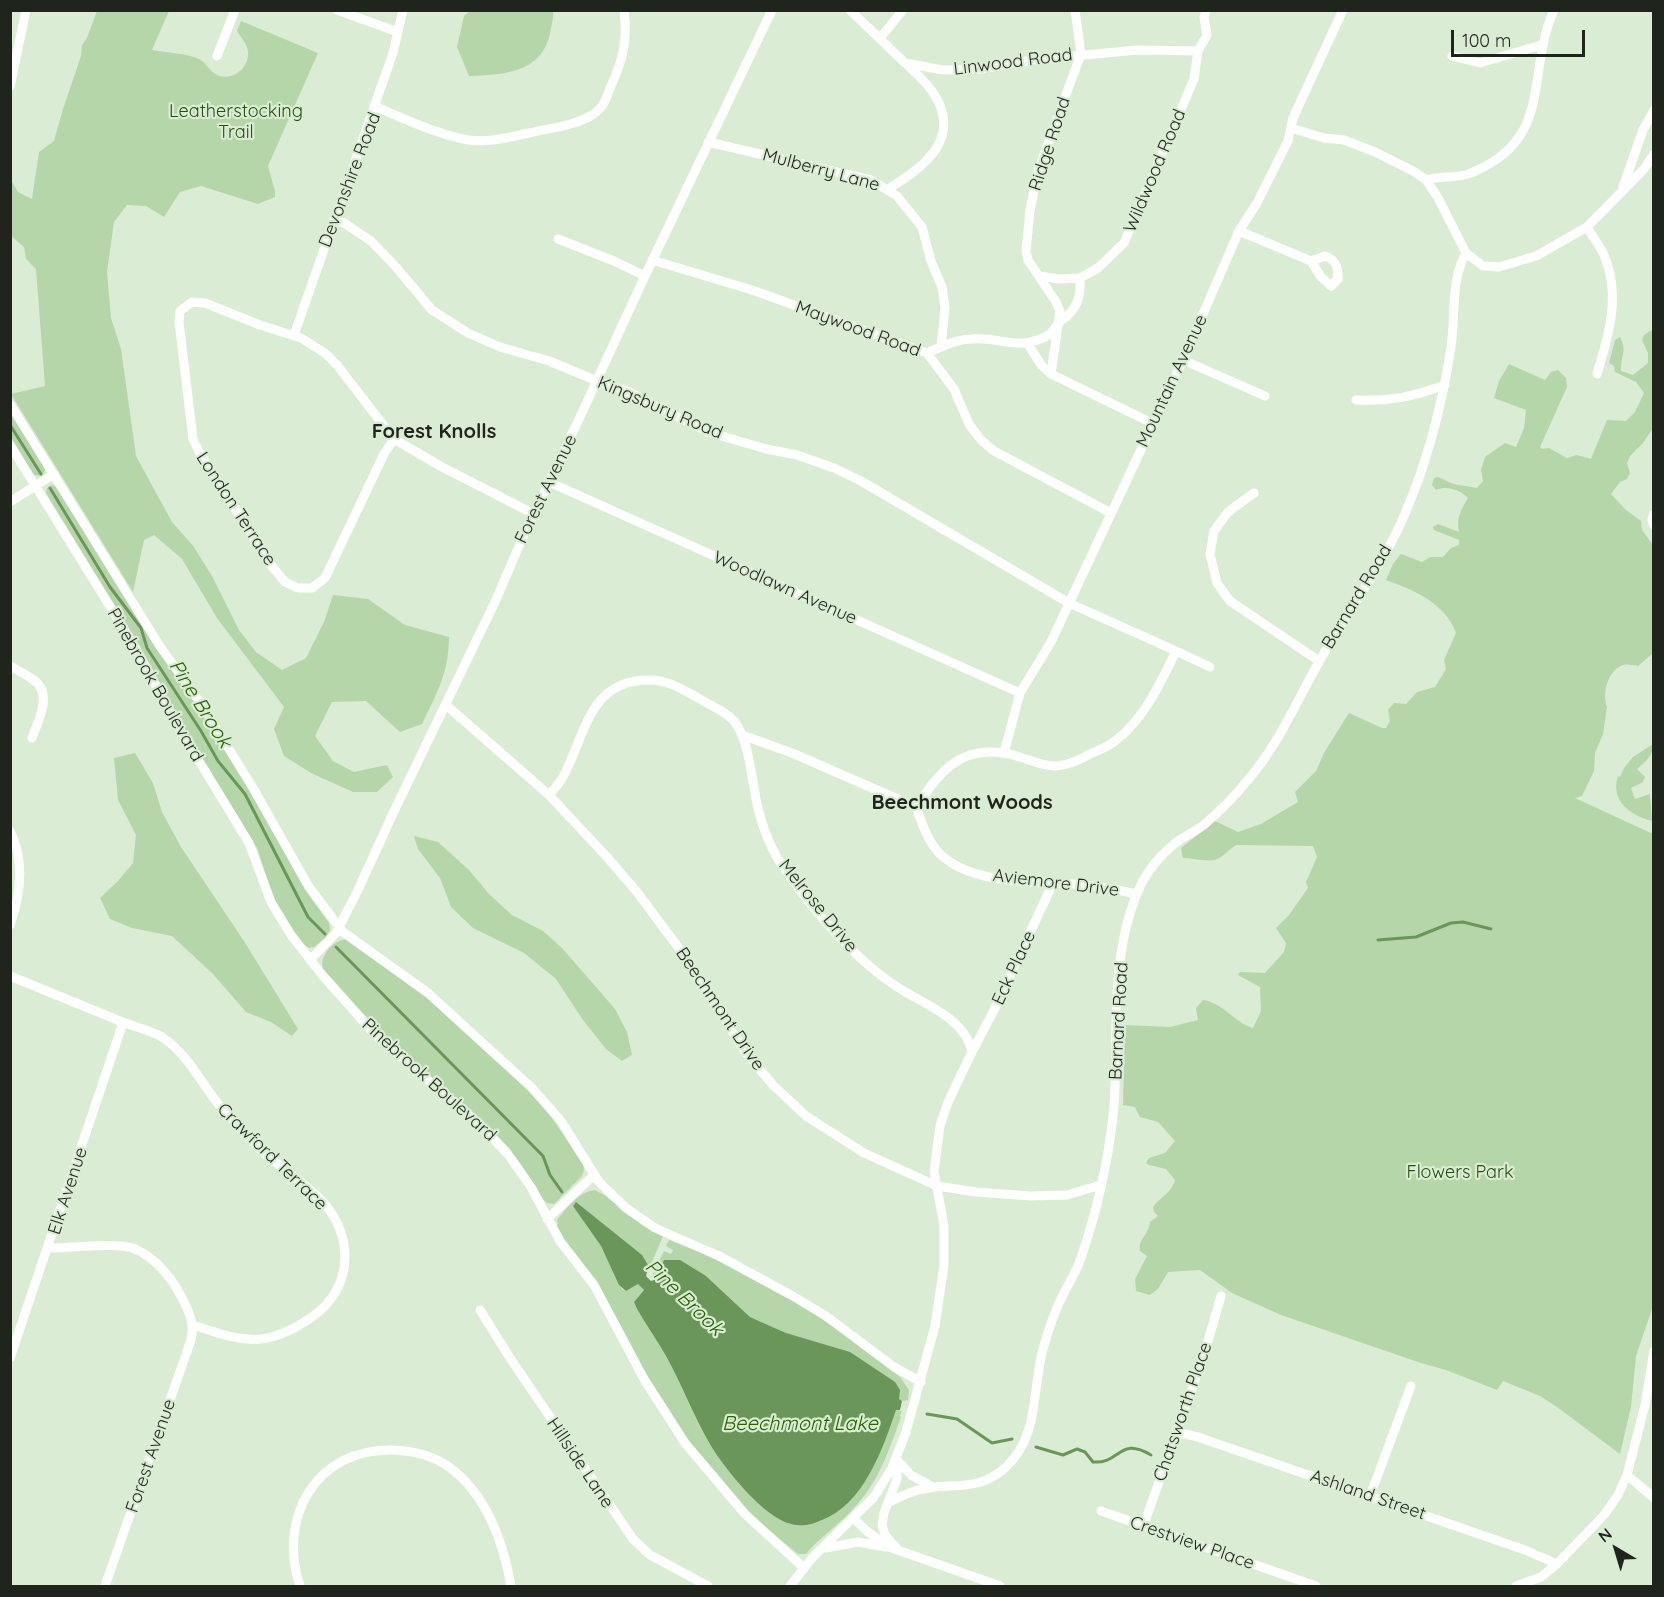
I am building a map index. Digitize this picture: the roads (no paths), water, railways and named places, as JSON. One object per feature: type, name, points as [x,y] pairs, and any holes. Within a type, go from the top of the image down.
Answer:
[{"type":"street","points":[[10,87],[15,39],[26,10]]},
{"type":"street","points":[[217,56],[235,10]]},
{"type":"street","points":[[337,10],[398,32]]},
{"type":"street","points":[[374,106],[393,53],[403,10]]},
{"type":"street","name":"Devonshire Road","points":[[294,335],[374,106],[426,127],[467,140],[479,141],[584,120],[596,113],[603,105],[622,59],[626,26],[624,10]]},
{"type":"street","name":"Forest Avenue","points":[[310,960],[340,928],[652,260],[772,10]]},
{"type":"street","points":[[850,10],[931,89],[940,104],[943,130],[932,157],[912,175],[888,189]]},
{"type":"street","points":[[880,39],[903,10]]},
{"type":"street","points":[[1075,10],[1082,54]]},
{"type":"street","name":"Wildwood Road","points":[[1080,278],[1098,268],[1124,243],[1194,79],[1198,51],[1207,35],[1204,17],[1206,10]]},
{"type":"street","name":"Mountain Avenue","points":[[1004,753],[1020,693],[1051,642],[1070,603],[1183,360],[1239,231],[1288,141],[1293,118],[1343,10]]},
{"type":"street","points":[[1426,180],[1436,176],[1468,174],[1496,161],[1507,151],[1527,125],[1537,88],[1541,45],[1554,10]]},
{"type":"street","points":[[1452,56],[1480,63],[1541,45]]},
{"type":"street","name":"Linwood Road","points":[[906,63],[943,70],[964,71],[1082,54],[1138,50],[1198,51]]},
{"type":"street","name":"Ridge Road","points":[[1060,322],[1060,311],[1056,302],[1028,260],[1026,251],[1030,210],[1038,168],[1082,54]]},
{"type":"street","points":[[1622,190],[1643,130],[1653,110]]},
{"type":"street","points":[[1291,129],[1324,138],[1344,140],[1375,152],[1426,180],[1437,196],[1466,254],[1483,266],[1498,267],[1536,256],[1587,227],[1644,169],[1653,154]]},
{"type":"street","name":"Mulberry Lane","points":[[708,142],[871,180],[888,189],[909,208],[922,227],[931,261],[942,287],[945,308],[941,347]]},
{"type":"street","name":"Kingsbury Road","points":[[334,219],[371,241],[432,310],[468,333],[500,347],[549,361],[626,390],[708,432],[796,455],[834,468],[871,487],[1070,603]]},
{"type":"street","points":[[1587,227],[1604,254],[1611,280],[1612,320],[1597,374]]},
{"type":"street","points":[[1239,231],[1311,261]]},
{"type":"street","points":[[558,239],[645,276]]},
{"type":"street","name":"Barnard Road","points":[[888,1503],[907,1493],[933,1487],[958,1487],[980,1482],[1000,1471],[1023,1446],[1032,1423],[1036,1381],[1046,1338],[1057,1308],[1081,1260],[1101,1185],[1114,1114],[1119,974],[1128,922],[1137,894],[1149,872],[1166,852],[1205,824],[1254,772],[1281,733],[1319,661],[1363,590],[1402,520],[1429,450],[1445,385],[1453,338],[1457,275],[1466,254]]},
{"type":"street","name":"Maywood Road","points":[[652,260],[752,290],[927,353],[954,389],[969,424],[987,445],[994,451],[1111,513]]},
{"type":"street","points":[[927,353],[972,339],[1016,345],[1049,335],[1072,313],[1080,297],[1080,278],[1059,279],[1039,276]]},
{"type":"street","name":"London Terrace","points":[[294,335],[260,325],[205,303],[192,302],[180,311],[179,322],[193,439],[232,506],[270,564],[285,582],[298,588],[312,588],[325,578],[384,454],[394,439]]},
{"type":"street","points":[[1051,374],[1060,322]]},
{"type":"street","points":[[294,335],[325,353],[337,365],[394,439],[442,467],[534,514]]},
{"type":"street","points":[[1027,343],[1042,366],[1051,374],[1152,423]]},
{"type":"street","points":[[1183,360],[1265,396]]},
{"type":"street","points":[[1356,400],[1400,399],[1445,385]]},
{"type":"street","name":"Pinebrook Boulevard","points":[[10,404],[155,638],[201,704],[257,795],[309,887],[340,928],[428,993],[532,1088],[561,1121],[594,1175],[612,1196],[641,1219],[663,1232],[719,1256],[791,1295],[826,1316],[894,1367],[921,1382]]},
{"type":"street","name":"Pinebrook Boulevard","points":[[10,445],[135,647],[175,722],[243,832],[276,912],[310,960],[378,1038],[488,1132],[524,1176],[565,1249],[594,1285],[644,1379],[685,1443],[745,1514],[804,1568]]},
{"type":"street","points":[[10,502],[54,474]]},
{"type":"street","name":"Woodlawn Avenue","points":[[549,482],[1020,693]]},
{"type":"street","points":[[1254,493],[1228,512],[1214,531],[1210,554],[1217,583],[1230,601],[1319,661]]},
{"type":"street","points":[[1653,514],[1653,525]]},
{"type":"street","points":[[1070,603],[1210,667]]},
{"type":"street","points":[[742,735],[792,753],[916,807],[934,781],[949,767],[974,754],[1004,753],[1038,764],[1069,765],[1113,743],[1130,729],[1143,713],[1176,651]]},
{"type":"street","points":[[10,666],[35,681],[42,691],[43,701],[33,738]]},
{"type":"street","name":"Melrose Drive","points":[[549,795],[566,773],[586,719],[594,707],[609,692],[624,684],[648,680],[668,682],[717,708],[734,721],[742,735],[758,807],[775,853],[793,881],[852,950],[872,969],[897,987],[949,1018],[964,1033],[972,1052]]},
{"type":"street","name":"Beechmont Drive","points":[[446,705],[549,795],[595,844],[644,901],[684,955],[745,1052],[773,1085],[806,1116],[851,1146],[936,1186],[1030,1196],[1067,1195],[1101,1185]]},
{"type":"street","name":"Aviemore Drive","points":[[916,807],[932,844],[960,868],[1022,882],[1108,887],[1137,894]]},
{"type":"street","points":[[10,831],[16,846],[20,874],[18,901],[10,925]]},
{"type":"street","name":"Eck Place","points":[[972,1052],[1053,883]]},
{"type":"street","name":"Crawford Terrace","points":[[10,976],[123,1023],[145,1028],[171,1044],[181,1054],[218,1105],[254,1143],[320,1200],[335,1219],[343,1238],[345,1274],[337,1293],[317,1314],[270,1338],[255,1341],[223,1335],[193,1325]]},
{"type":"street","name":"Elk Avenue","points":[[10,1358],[123,1023]]},
{"type":"street","points":[[793,1584],[804,1568],[880,1490],[896,1460],[911,1419],[938,1310],[944,1265],[945,1235],[934,1171],[942,1120],[972,1052]]},
{"type":"street","points":[[548,1219],[594,1175]]},
{"type":"street","points":[[48,1248],[125,1246],[144,1255],[165,1272],[187,1306],[193,1325]]},
{"type":"street","name":"Chatsworth Place","points":[[1143,1527],[1203,1355],[1221,1296]]},
{"type":"street","name":"Hillside Lane","points":[[480,1310],[516,1368],[633,1539],[650,1555],[708,1587]]},
{"type":"street","name":"Forest Avenue","points":[[105,1587],[191,1340],[193,1325]]},
{"type":"street","points":[[1516,1587],[1541,1576],[1557,1564],[1604,1515],[1618,1495],[1627,1475],[1645,1405],[1653,1351]]},
{"type":"street","points":[[1370,1496],[1411,1386]]},
{"type":"street","name":"Ashland Street","points":[[1176,1432],[1198,1437],[1370,1496],[1525,1550],[1557,1564]]},
{"type":"street","points":[[300,1587],[294,1565],[292,1544],[297,1516],[312,1485],[332,1468],[350,1458],[372,1451],[388,1450],[410,1451],[434,1458],[450,1467],[472,1487],[492,1522],[511,1587]]},
{"type":"street","points":[[896,1460],[911,1475],[933,1487]]},
{"type":"street","points":[[896,1460],[897,1479],[883,1518],[885,1535],[896,1550]]},
{"type":"street","points":[[1627,1475],[1653,1498]]},
{"type":"street","name":"Crestview Place","points":[[1101,1511],[1316,1587]]},
{"type":"street","points":[[854,1519],[879,1540],[896,1550]]},
{"type":"street","points":[[822,1549],[858,1542],[896,1550],[989,1585],[1000,1587]]},
{"type":"water","name":"Beechmont Lake","points":[[576,1202],[642,1255],[648,1265],[646,1276],[651,1281],[654,1280],[664,1260],[680,1260],[706,1276],[750,1317],[786,1333],[850,1352],[895,1382],[900,1390],[899,1399],[902,1401],[900,1410],[896,1410],[885,1442],[870,1474],[849,1502],[836,1513],[822,1520],[799,1525],[780,1520],[769,1513],[746,1491],[711,1446],[666,1356],[637,1309],[634,1302],[644,1290],[638,1284],[626,1291],[619,1285],[601,1246],[573,1206]]},
{"type":"waterway","name":"Pine Brook","points":[[10,425],[41,474]]},
{"type":"waterway","name":"Pine Brook","points":[[50,488],[110,587],[141,628],[147,648],[218,761],[245,794],[308,917],[325,934]]},
{"type":"waterway","points":[[1378,940],[1416,937],[1451,923],[1463,922],[1491,929]]},
{"type":"waterway","name":"Pine Brook","points":[[336,947],[543,1156],[550,1175],[562,1192]]},
{"type":"waterway","name":"Pine Brook","points":[[927,1414],[957,1419],[992,1443],[1012,1439]]},
{"type":"waterway","name":"Pine Brook","points":[[1036,1447],[1063,1455],[1077,1449],[1085,1452],[1093,1462],[1109,1459],[1132,1448],[1151,1455]]},
{"type":"district","name":"Forest Knolls","points":[[434,432]]},
{"type":"district","name":"Beechmont Woods","points":[[962,803]]},
{"type":"park label","name":"Leatherstocking Trail","points":[[236,122]]},
{"type":"park label","name":"Flowers Park","points":[[1460,1173]]}]
